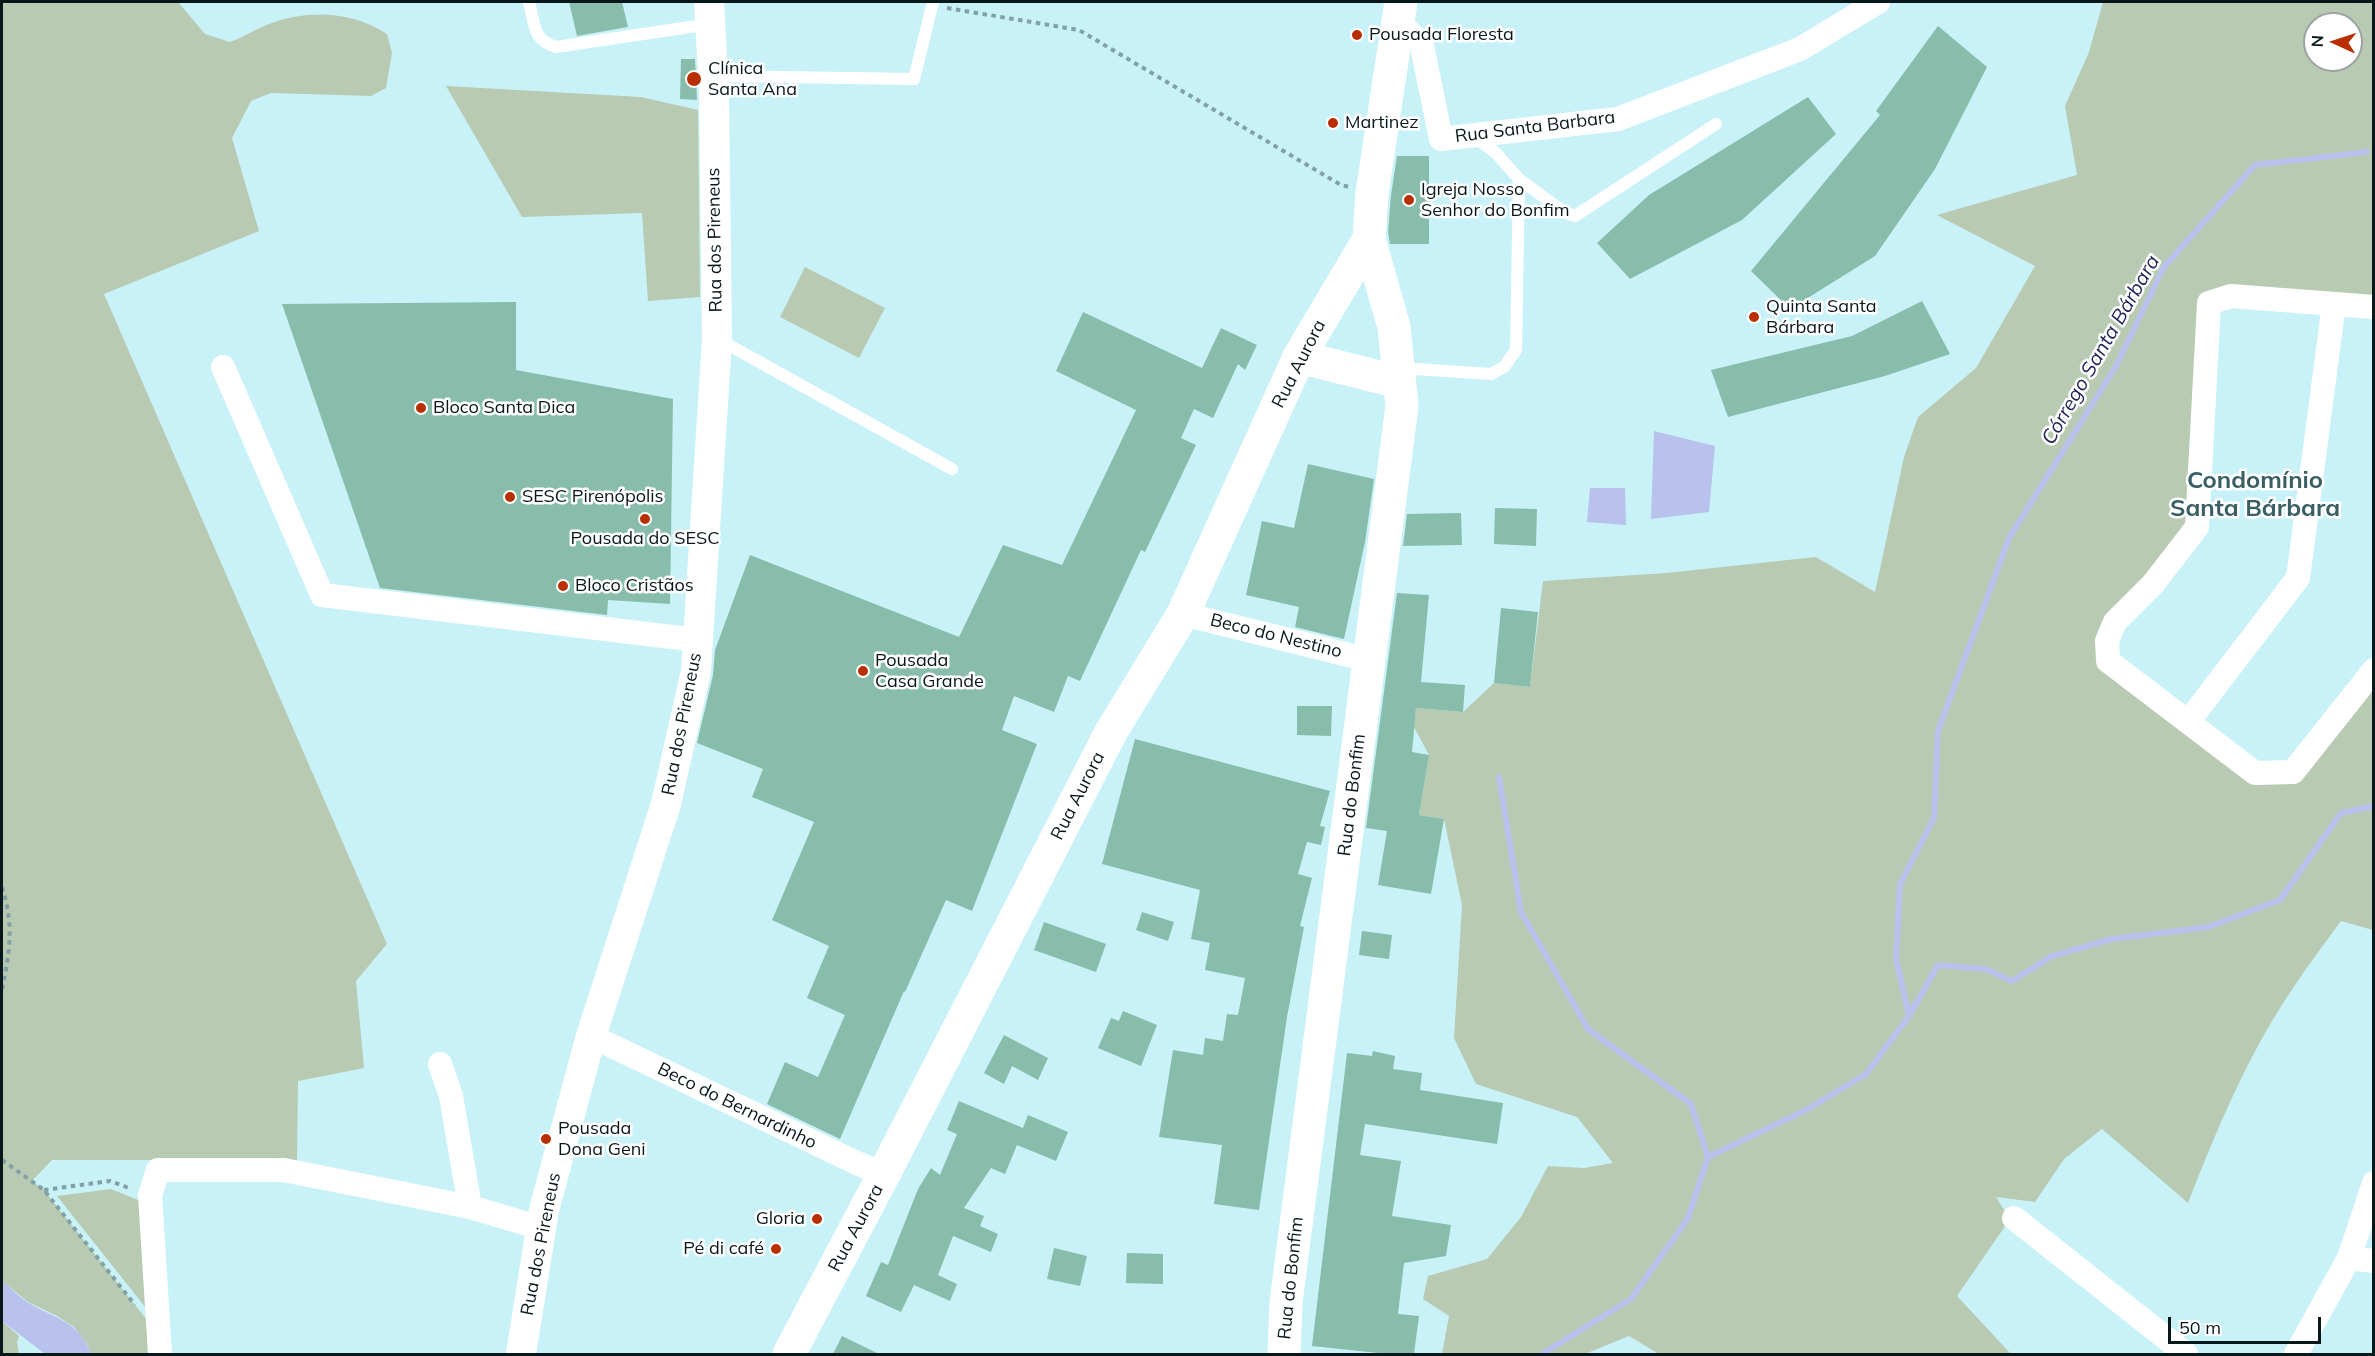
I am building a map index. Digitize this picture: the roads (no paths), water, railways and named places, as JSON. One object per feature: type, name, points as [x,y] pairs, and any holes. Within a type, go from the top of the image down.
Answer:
[{"type":"main road","points":[[1369,239],[1372,193],[1400,11]]},
{"type":"main road","name":"Rua do Bonfim","points":[[1284,1354],[1286,1302],[1402,406],[1394,327],[1369,239]]},
{"type":"main road","name":"Rua Aurora","points":[[789,1354],[1111,732],[1183,614],[1299,357],[1369,239]]},
{"type":"main road","points":[[1299,357],[1399,375]]},
{"type":"street","name":"Rua Santa Barbara","points":[[1400,11],[1422,46],[1441,139],[1618,119],[1800,49],[1878,2]]},
{"type":"street","name":"Rua dos Pireneus","points":[[521,1354],[541,1228],[591,1036],[666,804],[696,671],[717,339],[713,76],[709,13]]},
{"type":"street","points":[[2373,308],[2231,296],[2208,303],[2197,527],[2153,584],[2115,622],[2107,641],[2108,661],[2255,773],[2293,772],[2373,670]]},
{"type":"street","points":[[2188,722],[2298,578],[2334,304]]},
{"type":"street","points":[[223,367],[322,595],[697,640]]},
{"type":"street","name":"Beco do Nestino","points":[[1183,614],[1369,660]]},
{"type":"street","name":"Beco do Bernardinho","points":[[591,1036],[884,1174]]},
{"type":"street","points":[[440,1064],[451,1096],[470,1206]]},
{"type":"street","points":[[159,1344],[150,1195],[158,1170],[284,1170],[470,1206],[541,1228]]},
{"type":"street","points":[[2296,1354],[2349,1258],[2373,1183]]},
{"type":"street","points":[[2014,1218],[2186,1354]]},
{"type":"street","points":[[2349,1258],[2373,1261]]},
{"type":"lane","points":[[530,2],[538,37],[544,43],[556,47],[709,13]]},
{"type":"lane","points":[[713,76],[914,79],[932,4]]},
{"type":"lane","points":[[1472,135],[1496,153],[1519,179],[1564,212],[1575,216],[1716,124]]},
{"type":"lane","points":[[1399,375],[1491,374],[1504,367],[1516,350],[1519,179]]},
{"type":"lane","points":[[717,339],[952,469]]},
{"type":"water","points":[[1654,431],[1715,446],[1709,512],[1651,519]]},
{"type":"water","points":[[1590,488],[1625,488],[1626,525],[1587,522]]},
{"type":"water","points":[[2,1281],[27,1302],[73,1327],[86,1343],[91,1354],[45,1354],[2,1321]]},
{"type":"waterway","name":"Córrego Santa Bárbara","points":[[1909,1015],[1896,959],[1900,884],[1934,818],[1938,731],[2009,538],[2116,366],[2164,267],[2255,165],[2367,152]]},
{"type":"waterway","name":"Córrego Santa Bárbara","points":[[1499,777],[1521,912],[1588,1029],[1691,1104],[1708,1157]]},
{"type":"waterway","points":[[1542,1354],[1631,1299],[1688,1218],[1708,1157],[1808,1109],[1866,1074],[1909,1016],[1938,965],[1986,969],[2012,981],[2052,956],[2112,939],[2208,927],[2280,900],[2341,813],[2374,806]]},
{"type":"place","name":"Pousada Floresta","points":[[1357,35]]},
{"type":"place","name":"Clínica Santa Ana","points":[[694,79]]},
{"type":"place","name":"Martinez","points":[[1333,123]]},
{"type":"place","name":"Igreja Nosso Senhor do Bonfim","points":[[1409,200]]},
{"type":"place","name":"Quinta Santa Bárbara","points":[[1754,317]]},
{"type":"place","name":"Bloco Santa Dica","points":[[421,408]]},
{"type":"place","name":"SESC Pirenópolis","points":[[510,497]]},
{"type":"place","name":"Pousada do SESC","points":[[645,519]]},
{"type":"place","name":"Bloco Cristãos","points":[[563,586]]},
{"type":"place","name":"Pousada Casa Grande","points":[[863,671]]},
{"type":"place","name":"Pousada Dona Geni","points":[[546,1139]]},
{"type":"place","name":"Gloria","points":[[817,1219]]},
{"type":"place","name":"Pé di café","points":[[776,1249]]},
{"type":"district","name":"Condomínio Santa Bárbara","points":[[2255,495]]}]
